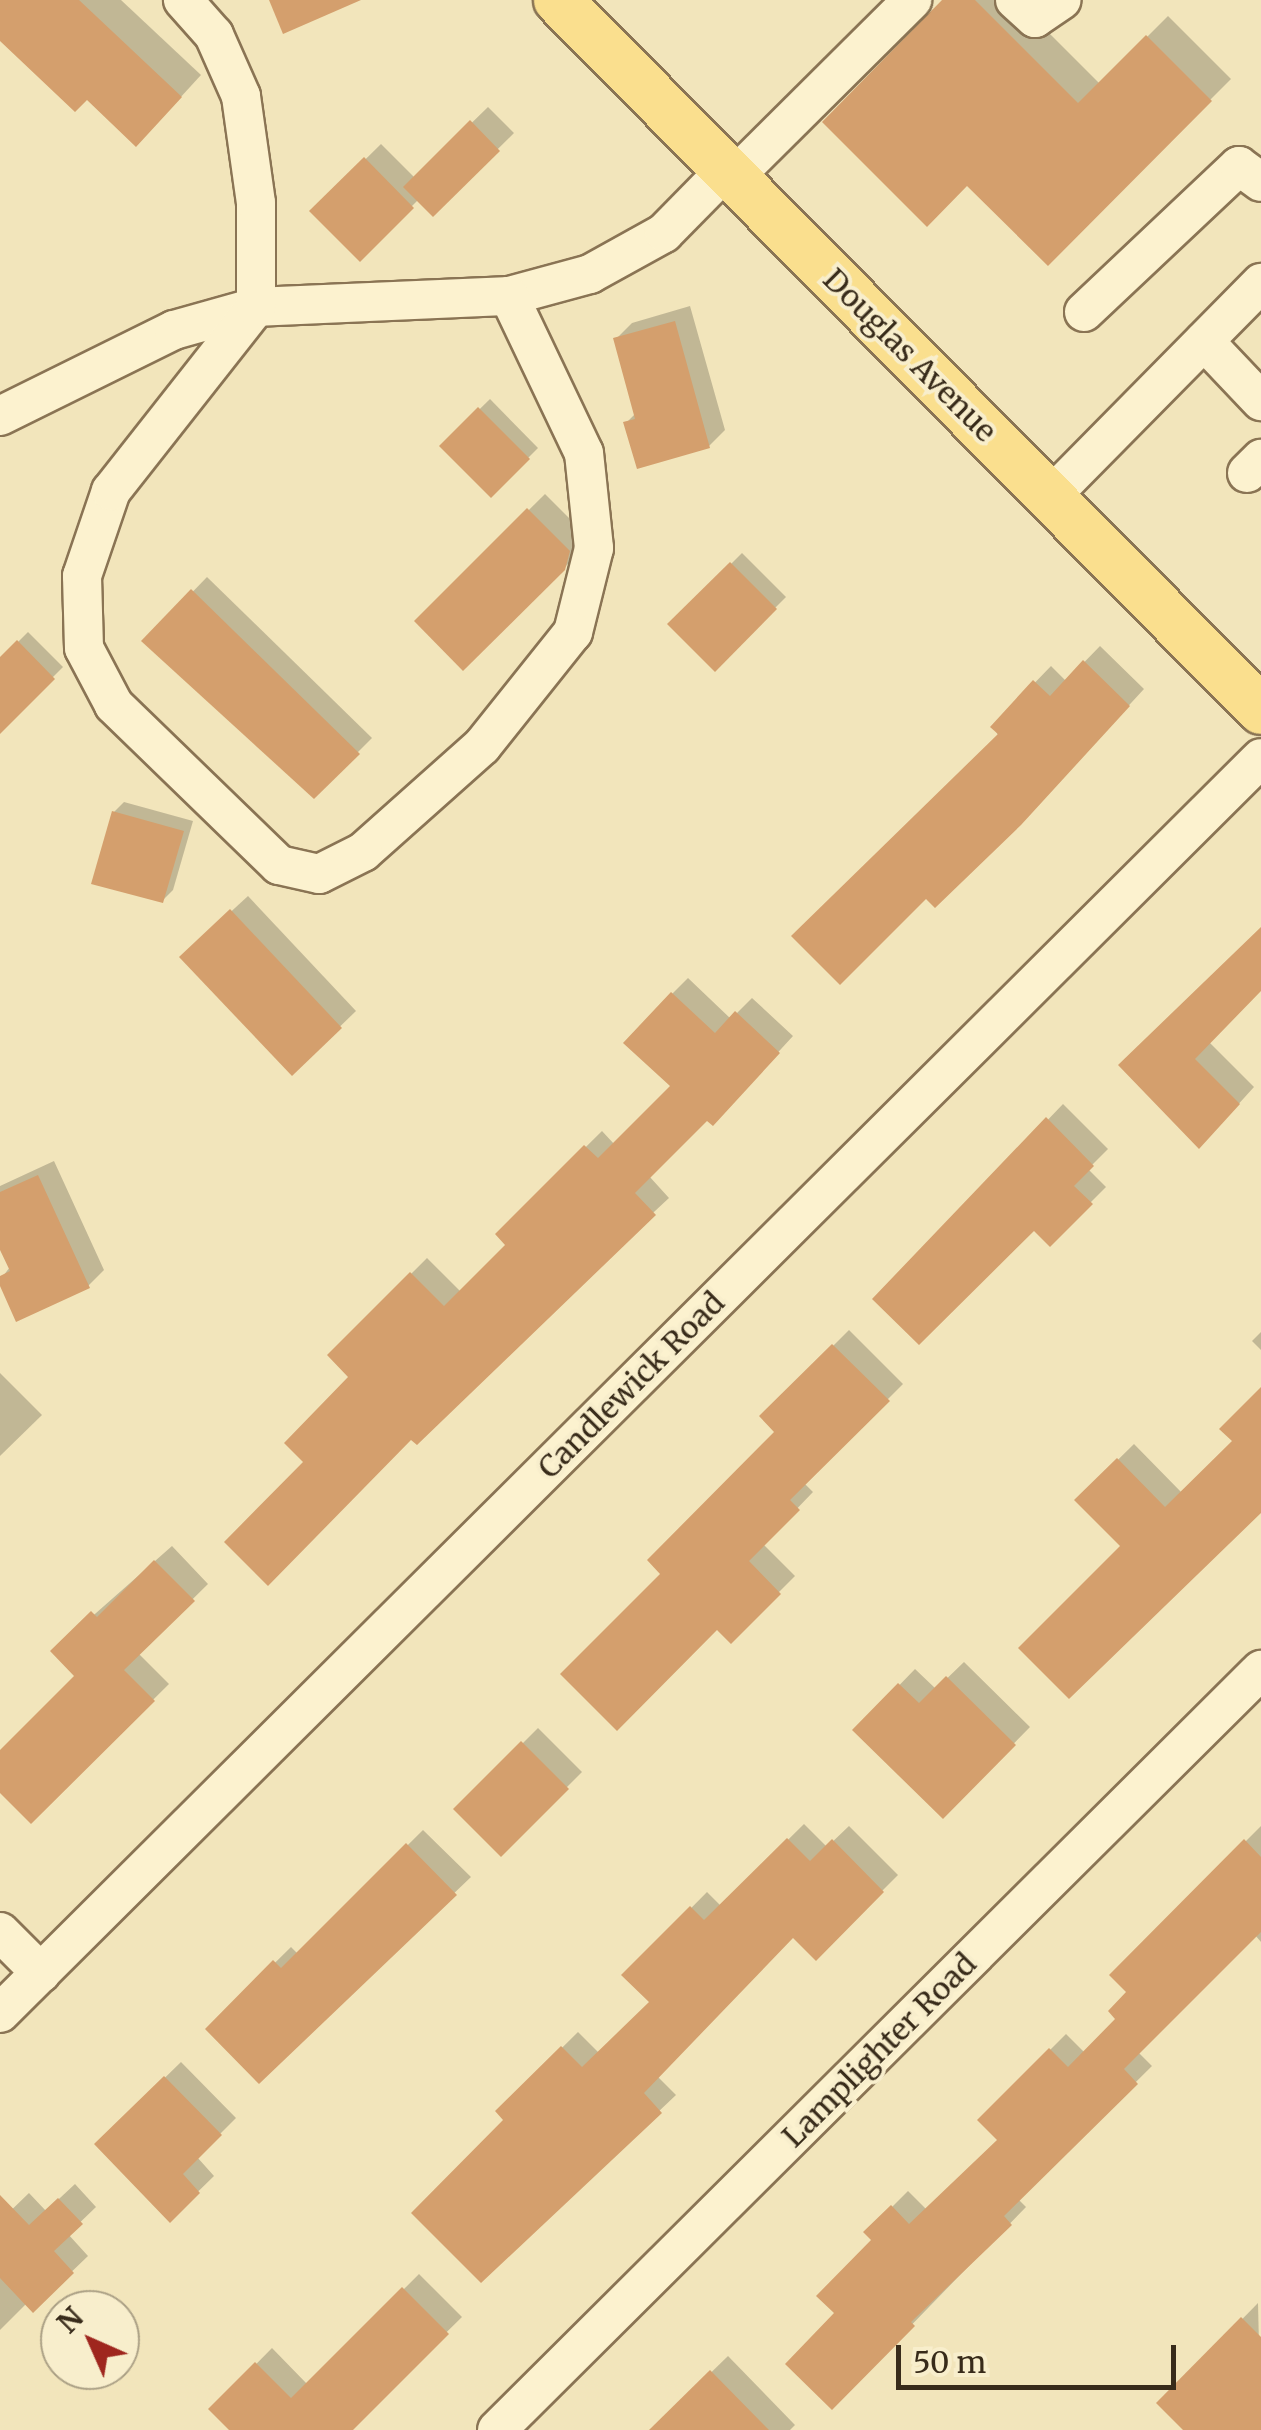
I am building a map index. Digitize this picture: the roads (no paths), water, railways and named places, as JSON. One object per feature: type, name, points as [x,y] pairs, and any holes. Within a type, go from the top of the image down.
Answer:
[{"type":"main road","name":"Douglas Avenue","points":[[558,0],[1261,710]]},
{"type":"street","points":[[183,0],[214,35],[242,96],[256,203],[256,307],[111,491],[82,576],[84,648],[114,706],[279,865],[319,874],[363,852],[482,746],[573,632],[594,548],[584,453],[509,296]]},
{"type":"street","points":[[0,416],[174,330],[256,307],[509,296],[590,274],[664,233],[912,0]]},
{"type":"street","points":[[1015,0],[1035,18],[1062,0]]},
{"type":"street","points":[[1084,312],[1239,166],[1261,182]]},
{"type":"street","points":[[1052,496],[1261,283]]},
{"type":"street","points":[[1204,341],[1261,401]]},
{"type":"street","name":"Candlewick Road","points":[[0,2013],[1261,758]]},
{"type":"street","name":"Lamplighter Road","points":[[497,2430],[1261,1670]]},
{"type":"street","points":[[0,1932],[41,1973]]}]
